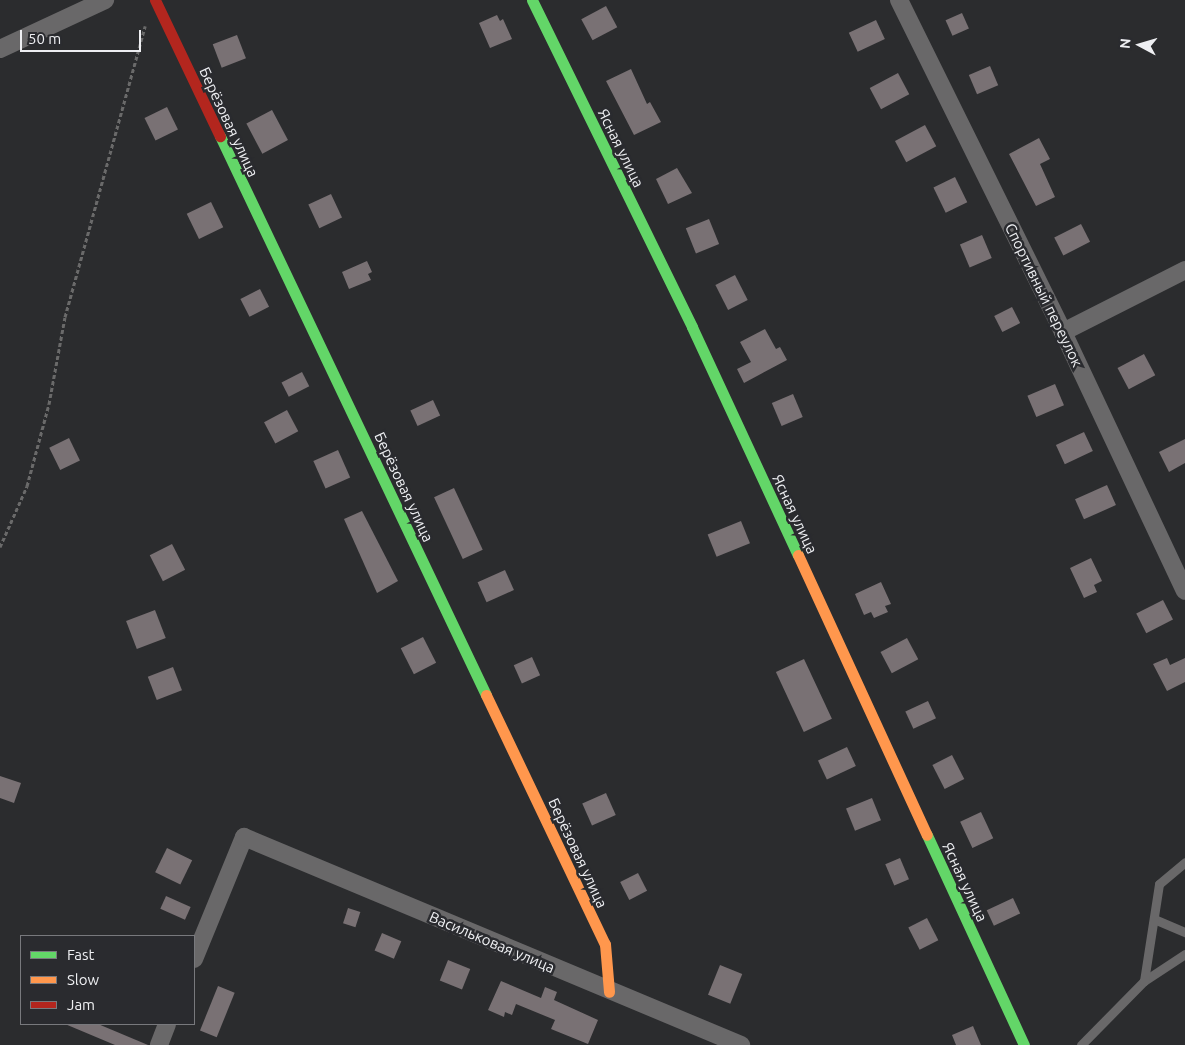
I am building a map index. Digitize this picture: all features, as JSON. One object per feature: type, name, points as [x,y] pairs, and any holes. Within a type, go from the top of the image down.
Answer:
[{"type":"street","points":[[0,49],[105,0]]},
{"type":"street","name":"Берёзовая улица","points":[[154,0],[605,944],[609,992]]},
{"type":"street","name":"Ясная улица","points":[[532,0],[692,327],[1024,1045]]},
{"type":"street","name":"Спортивный переулок","points":[[899,0],[1063,332],[1185,591]]},
{"type":"street","points":[[1063,332],[1185,270]]},
{"type":"street","name":"Васильковая улица","points":[[195,957],[244,837],[609,992],[742,1045]]},
{"type":"street","points":[[159,1045],[167,1025]]},
{"type":"lane","points":[[1144,981],[1159,884],[1185,862]]},
{"type":"lane","points":[[1154,919],[1185,932]]},
{"type":"lane","points":[[1081,1045],[1144,981],[1185,954]]},
{"type":"path","points":[[0,547],[27,486],[49,404],[65,317],[146,24]]},
{"type":"building","points":[[606,6],[617,27],[593,40],[581,19]]},
{"type":"building","points":[[962,13],[969,29],[952,36],[946,20]]},
{"type":"building","points":[[497,15],[500,21],[503,19],[512,39],[490,48],[479,23]]},
{"type":"building","points":[[876,20],[885,39],[858,52],[849,33]]},
{"type":"building","points":[[237,35],[246,58],[222,68],[213,44]]},
{"type":"building","points":[[990,66],[998,85],[977,94],[969,75]]},
{"type":"building","points":[[631,69],[647,104],[650,102],[661,122],[634,135],[606,81]]},
{"type":"building","points":[[898,73],[909,94],[881,109],[870,88]]},
{"type":"building","points":[[167,107],[178,129],[155,140],[145,118]]},
{"type":"building","points":[[272,110],[288,140],[262,154],[246,124]]},
{"type":"building","points":[[925,125],[936,146],[906,162],[895,141]]},
{"type":"building","points":[[1039,138],[1050,159],[1040,164],[1055,197],[1036,206],[1009,154]]},
{"type":"building","points":[[677,168],[692,193],[668,204],[656,179]]},
{"type":"building","points":[[955,177],[967,202],[946,213],[933,188]]},
{"type":"building","points":[[331,194],[342,218],[319,228],[308,205]]},
{"type":"building","points":[[211,202],[223,227],[199,239],[187,214]]},
{"type":"building","points":[[709,219],[719,244],[696,253],[686,228]]},
{"type":"building","points":[[1081,224],[1090,242],[1063,255],[1054,238]]},
{"type":"building","points":[[982,235],[992,258],[970,267],[960,244]]},
{"type":"building","points":[[367,261],[372,272],[368,274],[371,280],[349,289],[342,272]]},
{"type":"building","points":[[735,275],[748,300],[728,310],[715,285]]},
{"type":"building","points":[[260,289],[269,307],[249,317],[240,299]]},
{"type":"building","points":[[1012,307],[1020,323],[1002,332],[994,316]]},
{"type":"building","points":[[765,329],[776,349],[780,347],[787,360],[744,383],[737,369],[751,362],[740,342]]},
{"type":"building","points":[[1144,354],[1155,375],[1129,389],[1118,368]]},
{"type":"building","points":[[302,372],[309,386],[289,397],[282,382]]},
{"type":"building","points":[[1055,384],[1064,405],[1036,417],[1027,396]]},
{"type":"building","points":[[793,394],[803,417],[782,426],[772,403]]},
{"type":"building","points":[[433,400],[440,415],[418,426],[410,411]]},
{"type":"building","points":[[287,410],[298,431],[275,443],[264,422]]},
{"type":"building","points":[[1084,432],[1093,451],[1065,464],[1056,445]]},
{"type":"building","points":[[69,438],[80,460],[60,470],[49,448]]},
{"type":"building","points":[[1185,439],[1185,463],[1169,472],[1159,452]]},
{"type":"building","points":[[338,450],[350,477],[326,488],[313,461]]},
{"type":"building","points":[[1107,485],[1116,505],[1084,519],[1075,499]]},
{"type":"building","points":[[454,488],[483,550],[463,559],[434,497]]},
{"type":"building","points":[[362,511],[398,581],[377,593],[344,519]]},
{"type":"building","points":[[741,521],[750,543],[717,557],[708,534]]},
{"type":"building","points":[[172,544],[185,570],[163,581],[150,555]]},
{"type":"building","points":[[1091,558],[1102,581],[1094,585],[1097,592],[1084,598],[1070,568]]},
{"type":"building","points":[[505,570],[514,590],[487,602],[478,582]]},
{"type":"building","points":[[881,582],[891,604],[885,606],[888,612],[874,618],[871,612],[864,615],[855,594]]},
{"type":"building","points":[[1163,600],[1173,620],[1146,633],[1136,614]]},
{"type":"building","points":[[155,610],[166,638],[137,649],[126,621]]},
{"type":"building","points":[[423,637],[436,663],[414,674],[401,648]]},
{"type":"building","points":[[907,638],[918,659],[892,673],[881,652]]},
{"type":"building","points":[[532,657],[540,675],[522,683],[514,665]]},
{"type":"building","points":[[1167,658],[1170,665],[1185,658],[1185,682],[1167,691],[1153,664]]},
{"type":"building","points":[[804,659],[832,719],[804,732],[776,672]]},
{"type":"building","points":[[173,667],[182,690],[157,700],[148,677]]},
{"type":"building","points":[[928,701],[936,718],[913,729],[905,712]]},
{"type":"building","points":[[847,747],[856,766],[827,780],[818,761]]},
{"type":"building","points":[[952,755],[964,779],[945,789],[932,765]]},
{"type":"building","points":[[0,776],[21,783],[14,803],[0,798]]},
{"type":"building","points":[[606,793],[616,815],[592,826],[582,804]]},
{"type":"building","points":[[872,798],[881,820],[855,831],[846,808]]},
{"type":"building","points":[[981,812],[993,838],[972,848],[960,822]]},
{"type":"building","points":[[167,848],[192,860],[180,885],[155,872]]},
{"type":"building","points":[[900,858],[909,879],[894,885],[885,864]]},
{"type":"building","points":[[638,873],[647,891],[629,900],[620,882]]},
{"type":"building","points":[[166,896],[191,907],[185,920],[160,909]]},
{"type":"building","points":[[1013,898],[1020,913],[994,926],[987,910]]},
{"type":"building","points":[[348,908],[360,912],[355,927],[343,923]]},
{"type":"building","points":[[927,918],[938,940],[920,950],[908,928]]},
{"type":"building","points":[[382,933],[401,941],[394,959],[375,950]]},
{"type":"building","points":[[448,960],[470,969],[462,989],[440,980]]},
{"type":"building","points":[[720,965],[742,974],[730,1004],[708,995]]},
{"type":"building","points":[[501,981],[541,998],[545,987],[557,992],[554,1000],[598,1020],[588,1044],[551,1029],[555,1020],[516,1004],[512,1015],[505,1012],[504,1017],[488,1010]]},
{"type":"building","points":[[218,986],[235,993],[217,1037],[200,1031]]},
{"type":"building","points":[[67,1025],[100,1025],[148,1045],[115,1045]]},
{"type":"building","points":[[973,1026],[981,1045],[956,1045],[952,1035]]},
{"type":"traffic: fast","points":[[532,0],[692,327],[798,555]]},
{"type":"traffic: fast","points":[[220,136],[486,695]]},
{"type":"traffic: fast","points":[[927,835],[1024,1045]]},
{"type":"traffic: slow","points":[[798,555],[927,835]]},
{"type":"traffic: slow","points":[[486,695],[605,944],[609,992]]},
{"type":"traffic: jam","points":[[155,0],[220,136]]}]
